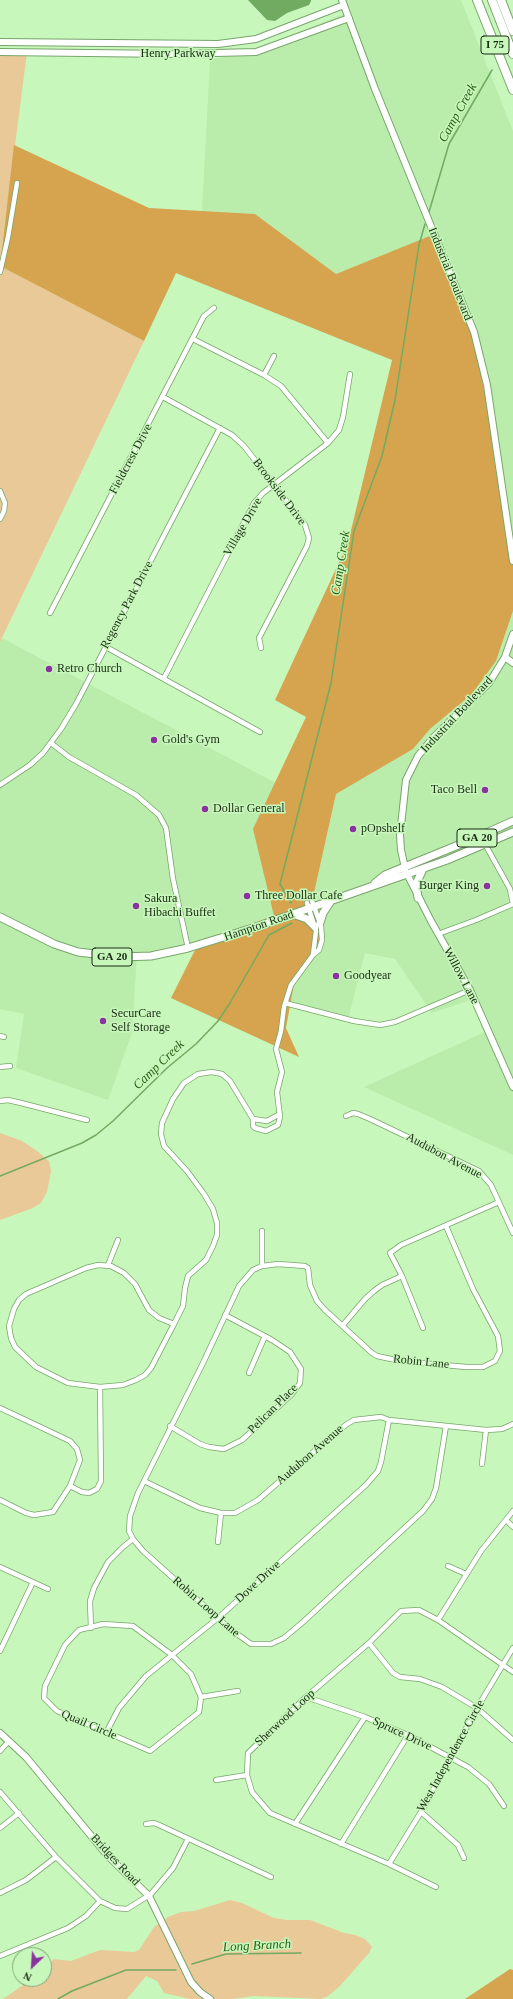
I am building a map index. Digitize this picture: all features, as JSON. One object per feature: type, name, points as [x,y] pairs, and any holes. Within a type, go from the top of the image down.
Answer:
[{"type":"highway","name":"I 75","points":[[477,0],[513,90]]},
{"type":"highway","points":[[492,0],[513,54]]},
{"type":"highway","name":"I 75","points":[[500,0],[513,31]]},
{"type":"main road","name":"Hampton Road","points":[[0,919],[54,944],[95,955],[140,957],[188,948],[293,914],[310,905],[331,901],[370,887],[513,821]]},
{"type":"main road","name":"Hampton Road","points":[[370,887],[385,875],[405,870],[423,869],[513,832]]},
{"type":"main road","points":[[418,898],[416,884],[423,869]]},
{"type":"main road","points":[[293,914],[318,925],[323,913],[331,901]]},
{"type":"street","name":"Industrial Boulevard","points":[[343,2],[375,89],[474,332],[487,385],[513,561]]},
{"type":"street","name":"Henry Parkway","points":[[0,42],[218,44],[256,40],[343,2]]},
{"type":"street","name":"Henry Parkway","points":[[0,52],[175,54],[256,52],[350,18]]},
{"type":"street","points":[[0,272],[8,237],[17,182]]},
{"type":"street","name":"Fieldcrest Drive","points":[[50,613],[194,339],[204,316],[214,308]]},
{"type":"street","points":[[194,339],[264,375],[288,392],[328,443]]},
{"type":"street","points":[[264,375],[274,356]]},
{"type":"street","name":"Village Drive","points":[[164,678],[254,503],[263,493],[328,443],[339,430],[343,417],[350,374]]},
{"type":"street","name":"Brookside Drive","points":[[163,397],[232,435],[244,446],[305,525],[308,538],[307,546],[259,638],[261,648]]},
{"type":"street","name":"Regency Park Drive","points":[[0,785],[30,765],[51,743],[76,704],[220,428]]},
{"type":"street","points":[[0,491],[5,503],[4,511],[0,519]]},
{"type":"street","name":"Industrial Boulevard","points":[[405,870],[400,835],[406,780],[418,756],[433,738],[489,683],[504,658],[513,634]]},
{"type":"street","points":[[106,646],[260,732]]},
{"type":"street","points":[[504,658],[513,663]]},
{"type":"street","points":[[51,743],[69,757],[136,795],[159,815],[166,828],[173,879],[188,948]]},
{"type":"street","points":[[438,934],[513,904],[510,889],[485,844]]},
{"type":"street","name":"Willow Lane","points":[[405,870],[418,898],[470,990],[513,1087]]},
{"type":"street","points":[[174,1324],[152,1313],[131,1278],[121,1270],[108,1265],[98,1265],[86,1268],[30,1292],[16,1304],[9,1322],[10,1332],[15,1347],[36,1367],[68,1383],[100,1387],[123,1385],[145,1375],[151,1368],[174,1324],[183,1306],[188,1276],[206,1260],[214,1246],[217,1235],[217,1223],[213,1209],[188,1171],[164,1146],[161,1134],[162,1122],[173,1099],[184,1082],[194,1076],[212,1072],[222,1074],[230,1081],[253,1119],[253,1126],[255,1128],[262,1131],[269,1131],[278,1125],[280,1121],[280,1114],[277,1092],[282,1072],[276,1049],[281,1031],[285,1003],[291,985],[313,955],[318,925],[310,905]]},
{"type":"street","points":[[285,1003],[354,1021],[380,1024],[395,1022],[470,990]]},
{"type":"street","points":[[0,1067],[10,1066]]},
{"type":"street","points":[[0,1101],[8,1100],[87,1120]]},
{"type":"street","name":"Audubon Avenue","points":[[346,1116],[353,1113],[358,1114],[479,1171],[491,1185],[513,1233]]},
{"type":"street","points":[[253,1119],[267,1121],[280,1114]]},
{"type":"street","points":[[423,1328],[402,1276],[390,1252],[498,1202]]},
{"type":"street","name":"Robin Lane","points":[[262,1266],[289,1264],[305,1266],[308,1268],[310,1285],[317,1301],[372,1353],[388,1359],[477,1367],[488,1366],[495,1361],[500,1351],[498,1336],[473,1289],[446,1226]]},
{"type":"street","points":[[91,1628],[90,1601],[100,1577],[112,1557],[133,1539],[129,1531],[130,1516],[144,1481],[243,1280],[253,1270],[262,1266],[262,1231]]},
{"type":"street","points":[[108,1265],[118,1240]]},
{"type":"street","points":[[343,1325],[365,1299],[374,1291],[402,1276]]},
{"type":"street","name":"Pelican Place","points":[[170,1426],[200,1444],[224,1449],[242,1440],[280,1406],[300,1384],[301,1369],[290,1352],[265,1336],[225,1316]]},
{"type":"street","points":[[249,1373],[265,1336]]},
{"type":"street","points":[[70,1486],[82,1492],[89,1493],[97,1489],[101,1481],[100,1387]]},
{"type":"street","points":[[0,1408],[70,1441],[77,1449],[80,1460],[70,1486],[53,1512],[30,1514],[0,1500]]},
{"type":"street","name":"Audubon Avenue","points":[[144,1481],[200,1508],[220,1514],[240,1512],[252,1504],[346,1424],[363,1418],[381,1417],[389,1420],[486,1430],[502,1429],[513,1424]]},
{"type":"street","name":"Dove Drive","points":[[106,1733],[114,1717],[135,1686],[218,1618],[366,1485],[378,1471],[389,1420]]},
{"type":"street","name":"Robin Loop Lane","points":[[133,1539],[143,1551],[243,1639],[251,1644],[271,1644],[284,1638],[303,1622],[409,1526],[432,1499],[436,1488],[446,1426]]},
{"type":"street","points":[[482,1464],[486,1430]]},
{"type":"street","points":[[438,1620],[466,1574],[513,1511]]},
{"type":"street","points":[[218,1542],[220,1514]]},
{"type":"street","points":[[506,1520],[513,1527]]},
{"type":"street","points":[[448,1566],[466,1574]]},
{"type":"street","points":[[0,1567],[48,1589]]},
{"type":"street","points":[[0,1651],[33,1582]]},
{"type":"street","name":"Sherwood Loop","points":[[436,1887],[389,1864],[270,1813],[252,1792],[247,1776],[248,1753],[306,1697],[369,1644],[401,1611],[419,1610],[438,1620],[513,1672]]},
{"type":"street","name":"Quail Circle","points":[[103,1624],[133,1626],[172,1655],[191,1674],[201,1697],[199,1712],[150,1751],[57,1711],[44,1698],[45,1686],[64,1645],[79,1630],[91,1628],[103,1624]]},
{"type":"street","points":[[369,1644],[393,1673],[400,1677],[420,1679],[436,1684],[477,1708],[513,1740]]},
{"type":"street","name":"West Independence Circle","points":[[389,1864],[421,1812],[477,1708],[513,1648]]},
{"type":"street","points":[[201,1697],[238,1691]]},
{"type":"street","name":"Spruce Drive","points":[[306,1697],[365,1717],[408,1735],[468,1767],[489,1784],[504,1806]]},
{"type":"street","points":[[295,1824],[365,1717]]},
{"type":"street","name":"Bridges Road","points":[[0,1733],[26,1757],[107,1855],[149,1896],[191,1982],[200,1992],[210,1999]]},
{"type":"street","points":[[341,1844],[408,1735]]},
{"type":"street","points":[[0,1751],[9,1741]]},
{"type":"street","points":[[216,1780],[247,1776]]},
{"type":"street","points":[[0,1792],[56,1857],[100,1901],[115,1908],[127,1909],[149,1896],[173,1868],[188,1839]]},
{"type":"street","points":[[421,1812],[458,1845],[464,1858]]},
{"type":"street","points":[[0,1828],[19,1813]]},
{"type":"street","points":[[146,1824],[160,1825],[271,1877]]},
{"type":"street","points":[[0,1893],[26,1880],[56,1857]]},
{"type":"street","points":[[0,1956],[68,1928],[86,1916],[100,1901]]},
{"type":"shaded area","points":[[248,0],[311,1],[309,5],[287,13],[275,21],[267,20]]},
{"type":"shaded area","points":[[344,0],[461,0],[513,131],[513,555],[432,235],[336,274],[255,214],[202,211],[210,60],[258,49],[348,12]]},
{"type":"shaded area","points":[[0,52],[27,52],[0,262]]},
{"type":"shaded area","points":[[14,145],[149,208],[255,214],[336,274],[432,235],[473,334],[488,409],[513,555],[513,611],[496,661],[472,694],[430,729],[413,749],[336,794],[312,902],[323,944],[294,984],[286,1028],[299,1057],[171,998],[199,942],[274,916],[253,829],[306,717],[275,700],[348,543],[392,360],[176,273],[144,341],[0,266]]},
{"type":"shaded area","points":[[0,266],[144,341],[0,642]]},
{"type":"shaded area","points":[[513,611],[513,1155],[364,1087],[487,1031],[473,999],[432,1013],[395,959],[365,953],[348,1019],[290,1003],[336,794],[413,749],[430,729],[472,694],[496,661]]},
{"type":"shaded area","points":[[2,638],[276,783],[274,916],[199,942],[137,955],[132,1033],[108,1100],[16,1068],[24,1014],[0,1009],[0,642]]},
{"type":"shaded area","points":[[0,1133],[22,1141],[37,1151],[49,1161],[51,1171],[47,1192],[41,1203],[33,1208],[0,1220]]},
{"type":"shaded area","points":[[230,1900],[242,1903],[274,1918],[287,1920],[310,1920],[365,1939],[372,1947],[369,1953],[340,1986],[328,1996],[321,1999],[254,1996],[233,1999],[190,1999],[164,1993],[157,1981],[146,1976],[127,1999],[3,1999],[20,1987],[52,1987],[52,1961],[54,1959],[71,1961],[100,1950],[134,1952],[139,1950],[154,1927],[168,1917],[181,1912],[194,1911]]},
{"type":"shaded area","points":[[510,1969],[513,1970],[513,1999],[465,1999]]},
{"type":"waterway","name":"Camp Creek","points":[[429,212],[449,144],[492,70]]},
{"type":"waterway","name":"Camp Creek","points":[[291,903],[280,884],[331,683],[354,531],[382,456],[395,400],[419,245],[425,224]]},
{"type":"waterway","name":"Camp Creek","points":[[0,1176],[82,1143],[96,1135],[113,1121],[167,1068],[196,1044],[218,1021],[269,935],[292,923]]},
{"type":"waterway","name":"Long Branch","points":[[192,1964],[226,1954],[301,1953]]},
{"type":"waterway","name":"Long Branch","points":[[58,1999],[72,1991],[126,1970],[176,1970]]},
{"type":"place","name":"Retro Church","points":[[49,669]]},
{"type":"place","name":"Gold's Gym","points":[[154,740]]},
{"type":"place","name":"Taco Bell","points":[[485,790]]},
{"type":"place","name":"Dollar General","points":[[205,809]]},
{"type":"place","name":"pOpshelf","points":[[353,829]]},
{"type":"place","name":"Burger King","points":[[487,886]]},
{"type":"place","name":"Three Dollar Cafe","points":[[247,896]]},
{"type":"place","name":"Sakura Hibachi Buffet","points":[[136,906]]},
{"type":"place","name":"Goodyear","points":[[336,976]]},
{"type":"place","name":"SecurCare Self Storage","points":[[103,1021]]}]
